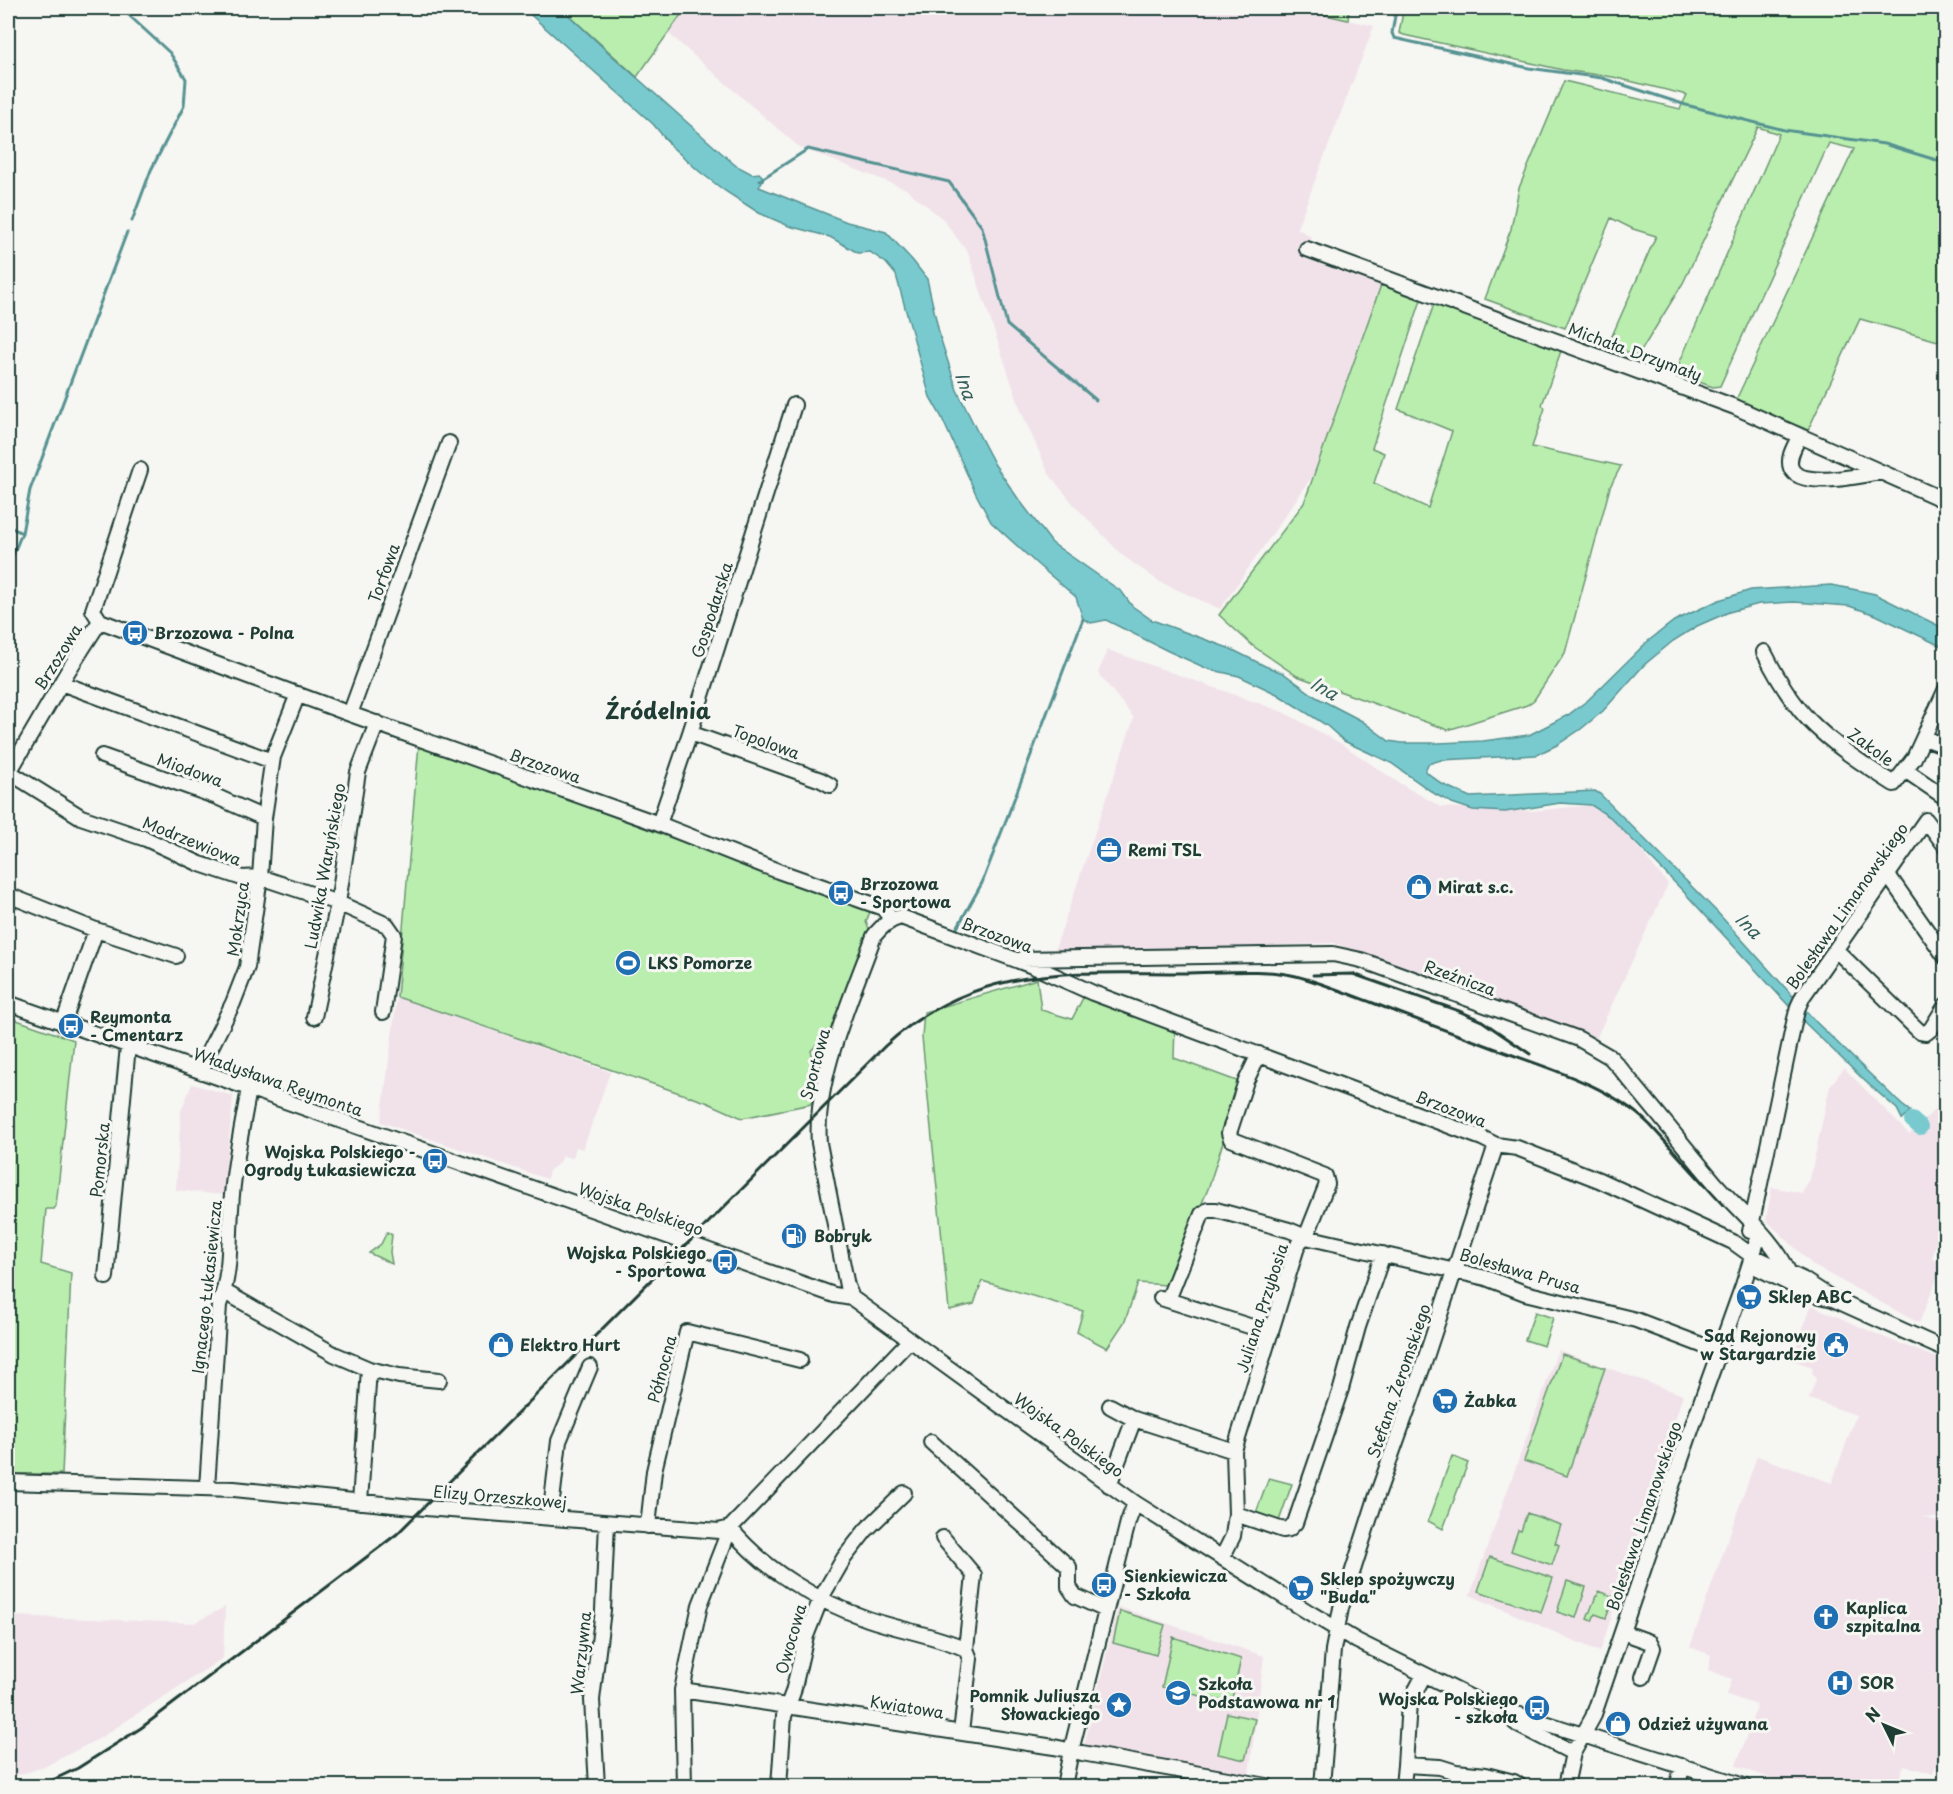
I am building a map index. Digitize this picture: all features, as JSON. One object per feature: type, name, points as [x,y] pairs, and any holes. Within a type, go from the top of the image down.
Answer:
[{"type":"street","name":"Michała Drzymały","points":[[1307,249],[1686,387],[1946,501]]},
{"type":"street","name":"Gospodarska","points":[[659,824],[794,405]]},
{"type":"street","points":[[1799,437],[1790,460],[1791,468],[1798,477],[1833,479],[1880,472]]},
{"type":"street","name":"Torfowa","points":[[350,714],[449,444]]},
{"type":"street","name":"Brzozowa","points":[[140,470],[93,610],[100,621],[350,714],[659,824],[778,872],[883,908],[892,920],[901,917],[1014,959],[1093,993],[1482,1137],[1496,1145],[1517,1148],[1599,1180],[1733,1242],[1750,1259]]},
{"type":"street","name":"Brzozowa","points":[[8,773],[100,621]]},
{"type":"street","name":"Zakole","points":[[1764,652],[1778,681],[1808,718],[1859,761],[1894,784],[1914,758],[1946,689]]},
{"type":"street","points":[[61,682],[272,761]]},
{"type":"street","name":"Mokrzyca","points":[[202,1072],[204,1061],[233,1003],[247,967],[260,877],[264,818],[272,761],[298,694]]},
{"type":"street","name":"Ludwika Waryńskiego","points":[[314,1017],[338,903],[358,772],[377,723]]},
{"type":"street","name":"Topolowa","points":[[690,732],[830,785]]},
{"type":"street","points":[[1924,738],[1946,746]]},
{"type":"street","name":"Miodowa","points":[[102,756],[218,797],[264,818]]},
{"type":"street","points":[[1905,770],[1946,798]]},
{"type":"street","name":"Modrzewiowa","points":[[8,773],[81,817],[146,839],[200,864],[242,878],[260,877],[338,903],[387,925],[394,935],[383,1012]]},
{"type":"street","name":"Bolesława Limanowskiego","points":[[1566,1786],[1573,1753],[1593,1717],[1750,1259],[1747,1245],[1756,1228],[1797,1007],[1926,820],[1946,847]]},
{"type":"street","points":[[1888,875],[1946,958]]},
{"type":"street","points":[[8,895],[96,930],[176,956]]},
{"type":"street","name":"Sportowa","points":[[852,1298],[847,1286],[819,1143],[818,1126],[824,1081],[874,936],[881,927],[892,920]]},
{"type":"street","points":[[63,1024],[96,930]]},
{"type":"street","points":[[1836,950],[1920,1032],[1926,1033],[1931,1029],[1946,1005]]},
{"type":"street","name":"Rzeźnicza","points":[[1014,959],[1333,954],[1372,963],[1579,1039],[1610,1057],[1714,1183],[1782,1258],[1788,1271]]},
{"type":"street","name":"Władysława Reymonta","points":[[8,1003],[368,1131]]},
{"type":"street","name":"Pomorska","points":[[106,1277],[128,1046]]},
{"type":"street","name":"Juliana Przybosia","points":[[1222,1558],[1233,1536],[1236,1514],[1234,1451],[1297,1247],[1306,1237],[1327,1184],[1325,1176],[1231,1139],[1229,1133],[1246,1081],[1259,1054]]},
{"type":"street","name":"Ignacego Łukasiewicza","points":[[207,1488],[219,1305],[225,1292],[231,1241],[231,1208],[249,1089]]},
{"type":"street","name":"Wojska Polskiego","points":[[368,1131],[834,1295],[852,1298],[1135,1503],[1336,1629],[1461,1694],[1499,1709],[1744,1786]]},
{"type":"street","name":"Stefana Żeromskiego","points":[[1322,1786],[1336,1629],[1376,1498],[1423,1366],[1496,1145]]},
{"type":"street","name":"Bolesława Prusa","points":[[1271,1333],[1164,1299],[1202,1214],[1208,1210],[1216,1210],[1268,1224],[1306,1237],[1486,1278],[1525,1293],[1636,1320],[1720,1352]]},
{"type":"street","points":[[1236,1514],[1283,1530],[1289,1529],[1294,1523],[1341,1389],[1358,1327],[1383,1254]]},
{"type":"street","points":[[1750,1259],[1788,1271],[1833,1299],[1946,1350]]},
{"type":"street","points":[[1750,1259],[1808,1293],[1833,1299]]},
{"type":"street","points":[[225,1292],[334,1354],[369,1369],[399,1376],[439,1380]]},
{"type":"street","name":"Północna","points":[[648,1526],[654,1471],[687,1332],[800,1360]]},
{"type":"street","points":[[684,1786],[682,1690],[700,1605],[730,1528],[910,1340]]},
{"type":"street","points":[[550,1518],[559,1441],[590,1366]]},
{"type":"street","points":[[360,1502],[369,1369]]},
{"type":"street","points":[[1110,1406],[1134,1419],[1234,1451]]},
{"type":"street","points":[[1109,1485],[1134,1419]]},
{"type":"street","points":[[931,1442],[1069,1567],[1069,1587],[1075,1596],[1106,1610]]},
{"type":"street","name":"Elizy Orzeszkowej","points":[[8,1482],[207,1488],[607,1523],[719,1531],[730,1528]]},
{"type":"street","name":"Owocowa","points":[[779,1786],[786,1706],[793,1692],[806,1636],[821,1598],[844,1558],[866,1530],[904,1493]]},
{"type":"street","points":[[1064,1786],[1128,1522],[1135,1503]]},
{"type":"street","name":"Warzywna","points":[[597,1786],[592,1700],[603,1610],[607,1523]]},
{"type":"street","points":[[730,1528],[760,1560],[821,1598],[868,1619],[966,1648]]},
{"type":"street","points":[[943,1538],[974,1575],[966,1648],[970,1659],[961,1732]]},
{"type":"street","points":[[1622,1632],[1650,1642],[1652,1645],[1643,1677]]},
{"type":"street","points":[[1403,1786],[1409,1703],[1424,1675]]},
{"type":"street","name":"Kwiatowa","points":[[682,1690],[961,1732],[1267,1786]]},
{"type":"street","points":[[1499,1709],[1518,1725],[1573,1753]]},
{"type":"street","points":[[1405,1765],[1440,1767],[1456,1772],[1486,1775],[1514,1782],[1520,1786]]},
{"type":"street","points":[[1677,1786],[1683,1766]]},
{"type":"street","points":[[1455,1786],[1456,1772]]},
{"type":"shaded area","points":[[686,8],[1295,8],[1374,26],[1297,228],[1311,237],[1304,258],[1381,285],[1316,471],[1220,609],[1160,582],[1122,555],[1075,506],[1049,474],[1021,411],[968,253],[943,219],[906,189],[799,147],[668,33]]},
{"type":"shaded area","points":[[1108,650],[1283,712],[1340,743],[1399,783],[1441,807],[1533,811],[1602,804],[1668,884],[1595,1041],[1449,987],[1433,977],[1334,943],[1053,955],[1134,718],[1098,673]]},
{"type":"shaded area","points":[[397,997],[610,1072],[583,1149],[576,1147],[573,1158],[562,1156],[560,1162],[549,1171],[547,1179],[381,1122]]},
{"type":"shaded area","points":[[1844,1068],[1909,1134],[1945,1100],[1945,1211],[1932,1259],[1943,1264],[1919,1323],[1814,1266],[1766,1220],[1772,1187],[1802,1193],[1810,1179],[1830,1086]]},
{"type":"shaded area","points":[[192,1084],[233,1096],[224,1195],[176,1190],[181,1111]]},
{"type":"shaded area","points":[[1811,1305],[1945,1361],[1945,1519],[1923,1517],[1945,1524],[1945,1740],[1933,1774],[1904,1765],[1896,1786],[1792,1786],[1736,1766],[1757,1705],[1727,1695],[1732,1679],[1708,1670],[1711,1655],[1690,1647],[1757,1456],[1832,1483],[1856,1415],[1809,1399],[1816,1379],[1812,1372],[1813,1367],[1792,1360]]},
{"type":"shaded area","points":[[1558,1350],[1683,1395],[1600,1652],[1470,1595]]},
{"type":"shaded area","points":[[225,1607],[223,1658],[100,1738],[44,1767],[8,1778],[8,1616],[194,1623]]},
{"type":"shaded area","name":"Szkoła Podstawowa nr 1","points":[[1118,1607],[1264,1656],[1249,1775],[1084,1746]]},
{"type":"green space","points":[[561,8],[686,8],[637,77]]},
{"type":"green space","points":[[1295,8],[1349,8],[1348,20]]},
{"type":"green space","points":[[1401,8],[1945,8],[1945,343],[1860,319],[1808,430],[1736,400],[1854,149],[1829,143],[1720,386],[1713,387],[1675,373],[1779,134],[1758,127],[1683,283],[1638,356],[1608,345],[1656,236],[1633,229],[1611,218],[1565,328],[1485,299],[1511,229],[1519,188],[1564,81],[1680,109],[1687,95],[1613,77],[1563,70],[1404,35],[1399,33],[1403,12]]},
{"type":"green space","points":[[1381,285],[1421,300],[1372,448],[1384,453],[1374,483],[1428,508],[1452,431],[1398,409],[1434,304],[1561,351],[1542,405],[1545,408],[1532,447],[1621,466],[1610,487],[1565,653],[1534,700],[1527,705],[1448,730],[1297,676],[1253,646],[1219,615],[1304,503]]},
{"type":"green space","name":"LKS Pomorze","points":[[419,744],[870,912],[866,922],[869,929],[828,1040],[817,1044],[811,1051],[819,1076],[811,1104],[742,1118],[706,1102],[397,997]]},
{"type":"green space","points":[[1037,979],[1041,1010],[1072,1019],[1084,996],[1175,1025],[1174,1058],[1242,1083],[1208,1189],[1167,1285],[1138,1283],[1125,1321],[1107,1348],[1077,1332],[1083,1311],[982,1281],[974,1304],[949,1310],[922,1037],[924,1012]]},
{"type":"green space","points":[[8,1017],[74,1040],[56,1206],[54,1209],[46,1209],[41,1264],[71,1273],[62,1474],[8,1474]]},
{"type":"green space","points":[[387,1232],[392,1235],[390,1252],[392,1264],[369,1253],[381,1244]]},
{"type":"green space","points":[[1535,1312],[1553,1318],[1544,1346],[1525,1340]]},
{"type":"green space","points":[[1562,1354],[1605,1368],[1567,1476],[1524,1461]]},
{"type":"green space","points":[[1452,1456],[1468,1463],[1443,1529],[1428,1521]]},
{"type":"green space","points":[[1269,1478],[1292,1484],[1279,1521],[1256,1513]]},
{"type":"green space","points":[[1527,1513],[1561,1525],[1555,1543],[1559,1545],[1552,1565],[1511,1551]]},
{"type":"green space","points":[[1490,1557],[1553,1578],[1541,1612],[1478,1591]]},
{"type":"green space","points":[[1567,1581],[1586,1587],[1576,1618],[1557,1612]]},
{"type":"green space","points":[[1599,1591],[1614,1597],[1606,1618],[1595,1614],[1592,1621],[1587,1619]]},
{"type":"green space","points":[[1120,1611],[1165,1625],[1156,1655],[1113,1643]]},
{"type":"green space","points":[[1173,1637],[1241,1659],[1231,1703],[1162,1687]]},
{"type":"green space","points":[[1227,1713],[1255,1719],[1245,1760],[1218,1754]]},
{"type":"water","points":[[523,8],[561,8],[735,165],[752,174],[759,173],[764,178],[759,187],[847,222],[886,232],[927,279],[940,337],[957,390],[995,465],[1052,543],[1122,592],[1132,606],[1152,620],[1231,649],[1283,673],[1316,697],[1362,721],[1389,741],[1439,743],[1483,741],[1529,735],[1568,715],[1588,700],[1647,642],[1674,621],[1719,600],[1751,590],[1831,585],[1852,589],[1875,594],[1945,629],[1945,648],[1876,615],[1849,606],[1794,602],[1759,604],[1729,612],[1697,626],[1673,641],[1644,665],[1603,711],[1557,745],[1536,755],[1441,760],[1428,764],[1425,771],[1442,784],[1470,797],[1595,791],[1600,794],[1717,912],[1817,1023],[1910,1111],[1902,1119],[1897,1109],[1800,1018],[1682,890],[1610,817],[1591,805],[1560,803],[1505,812],[1473,810],[1452,803],[1391,763],[1344,741],[1326,725],[1277,694],[1239,676],[1208,669],[1106,620],[1091,623],[1083,619],[1076,597],[991,522],[930,397],[896,275],[886,263],[870,252],[858,253],[830,237],[789,226],[759,213],[725,191],[673,148],[653,124]]},
{"type":"waterway","points":[[121,8],[170,53],[186,79],[184,106],[151,170],[132,221]]},
{"type":"waterway","points":[[1386,8],[1396,10],[1392,33],[1394,38],[1529,68],[1602,78],[1686,105],[1784,130],[1884,144],[1946,163]]},
{"type":"waterway","points":[[760,180],[808,149],[949,182],[982,227],[1007,325],[1096,400]]},
{"type":"waterway","points":[[22,533],[30,490],[127,232]]},
{"type":"waterway","points":[[8,526],[22,533],[8,567]]},
{"type":"waterway","points":[[957,928],[982,883],[1083,619]]},
{"type":"waterway","name":"Ina","points":[[1912,1120],[1920,1127]]},
{"type":"railway","points":[[40,1786],[78,1768],[141,1728],[397,1534],[885,1046],[919,1019],[954,1000],[989,986],[1025,978],[1063,974],[1255,972],[1296,976],[1552,1069],[1594,1087],[1633,1110],[1650,1125],[1723,1205]]},
{"type":"railway","points":[[1313,975],[1353,974],[1459,1011],[1482,1021],[1530,1054]]},
{"type":"place","name":"Brzozowa - Polna","points":[[135,633]]},
{"type":"place","name":"Remi TSL","points":[[1109,850]]},
{"type":"place","name":"Mirat s.c.","points":[[1419,887]]},
{"type":"place","name":"Brzozowa - Sportowa","points":[[841,893]]},
{"type":"place","name":"LKS Pomorze","points":[[628,963]]},
{"type":"place","name":"Reymonta - Cmentarz","points":[[71,1026]]},
{"type":"place","name":"Wojska Polskiego - Ogrody Łukasiewicza","points":[[435,1161]]},
{"type":"place","name":"Bobryk","points":[[794,1236]]},
{"type":"place","name":"Wojska Polskiego - Sportowa","points":[[725,1262]]},
{"type":"place","name":"Sklep ABC","points":[[1749,1297]]},
{"type":"place","name":"Elektro Hurt","points":[[501,1345]]},
{"type":"place","name":"Sąd Rejonowy w Stargardzie","points":[[1836,1345]]},
{"type":"place","name":"Żabka","points":[[1445,1401]]},
{"type":"place","name":"Sienkiewicza - Szkoła","points":[[1104,1585]]},
{"type":"place","name":"Sklep spożywczy \"Buda\"","points":[[1301,1588]]},
{"type":"place","name":"Kaplica szpitalna","points":[[1826,1617]]},
{"type":"place","name":"SOR","points":[[1840,1683]]},
{"type":"place","name":"Szkoła Podstawowa nr 1","points":[[1178,1693]]},
{"type":"place","name":"Pomnik Juliusza Słowackiego","points":[[1119,1705]]},
{"type":"place","name":"Wojska Polskiego - szkoła","points":[[1537,1708]]},
{"type":"place","name":"Odzież używana","points":[[1618,1724]]},
{"type":"district","name":"Źródelnia","points":[[658,711]]}]
